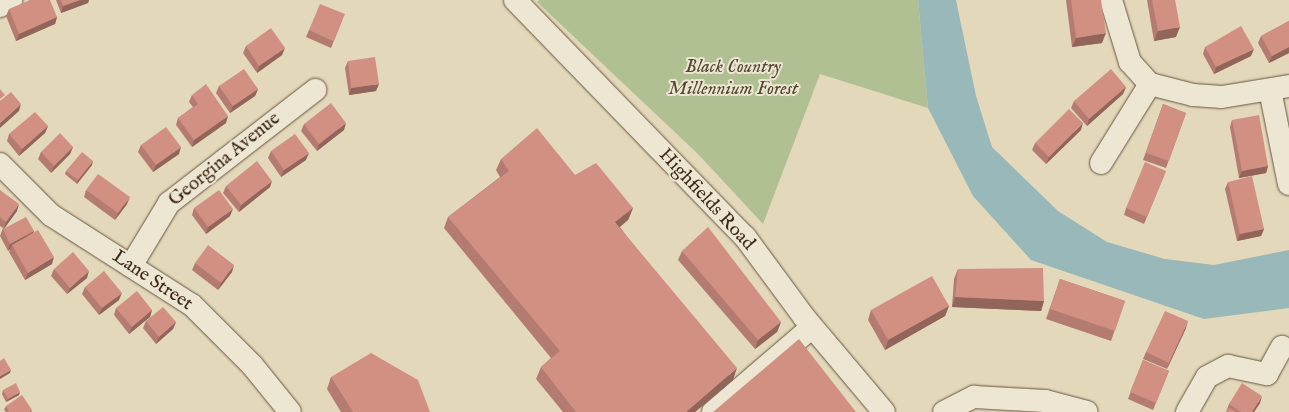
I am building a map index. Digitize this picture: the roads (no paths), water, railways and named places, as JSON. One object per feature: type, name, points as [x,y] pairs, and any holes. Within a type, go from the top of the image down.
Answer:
[{"type":"street","points":[[0,6],[11,0]]},
{"type":"street","name":"Highfields Road","points":[[515,0],[745,238],[812,326],[884,412]]},
{"type":"street","points":[[1110,0],[1130,62],[1150,84],[1193,94],[1222,97],[1279,88],[1289,184]]},
{"type":"street","points":[[1101,163],[1150,84]]},
{"type":"street","name":"Georgina Avenue","points":[[131,266],[169,203],[315,90]]},
{"type":"street","name":"Lane Street","points":[[0,164],[51,215],[192,305],[252,365],[290,412]]},
{"type":"street","points":[[713,412],[812,326]]},
{"type":"street","points":[[1187,412],[1207,376],[1228,366],[1267,374],[1282,347]]},
{"type":"street","points":[[944,412],[974,397],[1045,401],[1087,412]]},
{"type":"water","points":[[918,0],[956,0],[976,96],[992,147],[1058,211],[1107,242],[1165,259],[1214,265],[1289,250],[1289,308],[1204,319],[1031,260],[973,196],[928,108]]},
{"type":"park label","name":"Black Country Millennium Forest","points":[[733,79]]}]
